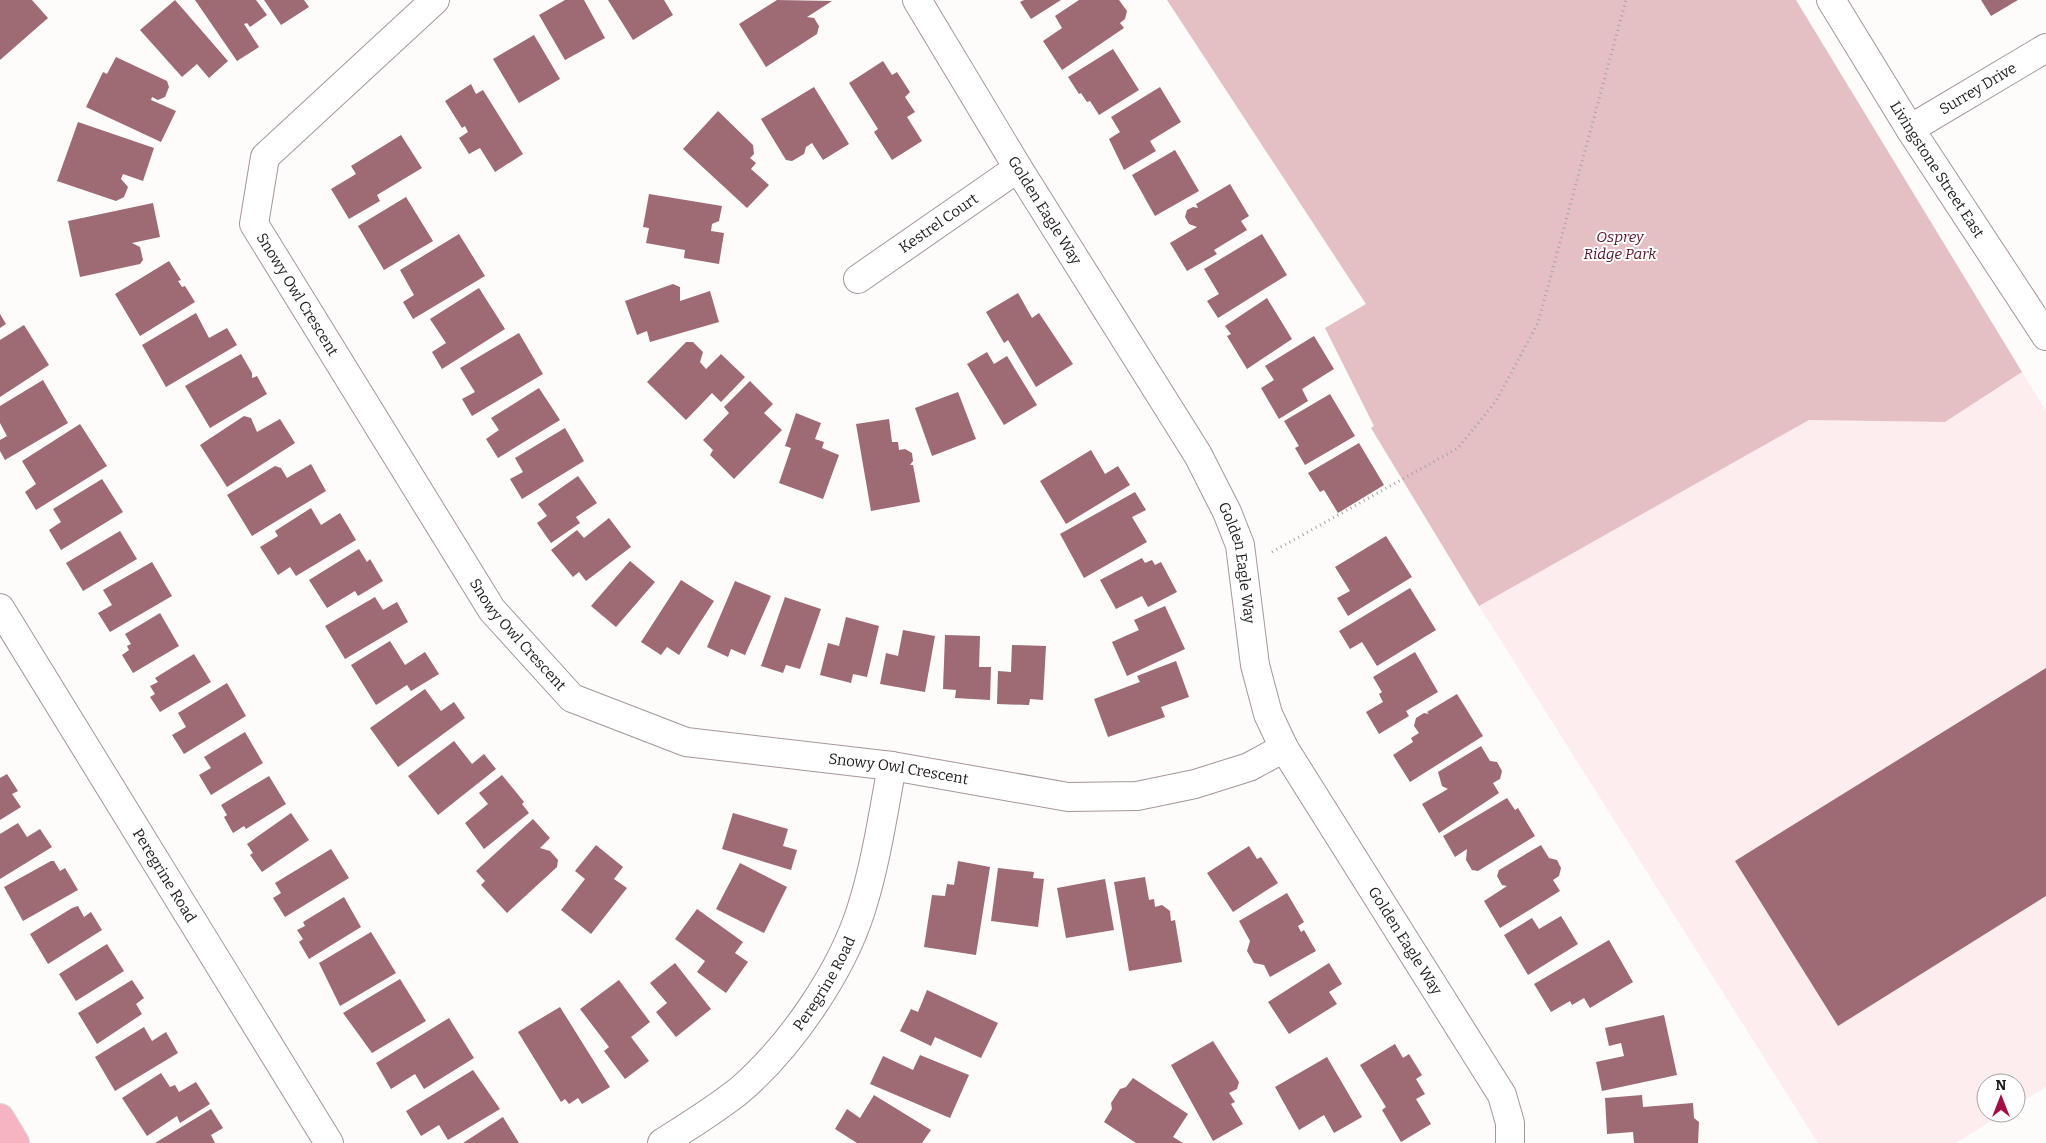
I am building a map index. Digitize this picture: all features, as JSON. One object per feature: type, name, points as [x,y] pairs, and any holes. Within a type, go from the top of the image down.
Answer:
[{"type":"main road","points":[[0,1118],[15,1143]]},
{"type":"street","name":"Snowy Owl Crescent","points":[[435,0],[265,156],[254,224],[492,610],[572,698],[686,742],[892,766],[1068,797],[1137,796],[1194,784],[1249,767],[1284,748]]},
{"type":"street","name":"Golden Eagle Way","points":[[917,0],[1018,168],[1198,455],[1227,512],[1240,544],[1255,665],[1268,714],[1284,748],[1502,1095],[1510,1123],[1510,1143]]},
{"type":"street","name":"Livingstone Street East","points":[[1831,0],[1910,130],[2046,336]]},
{"type":"street","name":"Surrey Drive","points":[[1910,130],[2046,48]]},
{"type":"street","name":"Kestrel Court","points":[[858,279],[1018,168]]},
{"type":"street","name":"Peregrine Road","points":[[0,608],[328,1143]]},
{"type":"street","name":"Peregrine Road","points":[[662,1143],[713,1110],[762,1069],[791,1035],[826,984],[861,912],[876,860],[892,766]]},
{"type":"path","points":[[1242,569],[1458,448],[1496,400],[1538,323],[1626,0]]},
{"type":"shaded area","points":[[2022,372],[2046,411],[2046,1087],[2026,1099],[2026,1073],[1976,1073],[1976,1123],[1988,1123],[1956,1143],[1818,1143],[1479,606],[1809,420],[1945,422]]},
{"type":"green space","name":"Osprey Ridge Park","points":[[1167,0],[1796,0],[2022,372],[1945,422],[1809,420],[1479,606],[1371,428],[1374,426],[1325,328],[1366,304]]},
{"type":"building","points":[[0,0],[32,0],[48,18],[0,60]]},
{"type":"building","points":[[175,0],[228,61],[209,78],[197,64],[182,77],[140,30]]},
{"type":"building","points":[[195,0],[256,0],[267,15],[250,27],[247,23],[244,24],[259,47],[237,61]]},
{"type":"building","points":[[264,0],[304,0],[309,7],[281,25]]},
{"type":"building","points":[[565,0],[584,0],[605,38],[565,60],[539,15]]},
{"type":"building","points":[[608,0],[664,0],[673,15],[633,40]]},
{"type":"building","points":[[777,0],[832,1],[807,17],[814,18],[819,26],[817,34],[766,67],[739,24]]},
{"type":"building","points":[[1024,0],[1061,0],[1031,19],[1020,2]]},
{"type":"building","points":[[1079,0],[1119,0],[1127,11],[1125,19],[1120,23],[1124,28],[1062,70],[1043,41],[1062,28],[1055,16]]},
{"type":"building","points":[[1981,0],[2018,0],[1991,16]]},
{"type":"building","points":[[534,35],[560,79],[519,103],[493,59]]},
{"type":"building","points":[[1113,49],[1139,90],[1099,115],[1090,101],[1087,102],[1081,93],[1079,94],[1068,77]]},
{"type":"building","points":[[116,57],[167,81],[169,87],[165,97],[158,100],[152,97],[151,100],[176,111],[161,142],[86,107],[103,72],[107,74]]},
{"type":"building","points":[[883,61],[892,75],[897,72],[910,92],[905,97],[915,112],[907,117],[922,141],[892,160],[874,132],[878,129],[849,83]]},
{"type":"building","points":[[471,84],[476,94],[483,90],[523,154],[495,172],[480,148],[469,154],[459,138],[468,132],[465,126],[462,128],[445,101]]},
{"type":"building","points":[[814,87],[849,144],[823,160],[812,143],[806,147],[804,154],[792,161],[786,160],[761,119]]},
{"type":"building","points":[[1160,87],[1181,122],[1150,141],[1156,151],[1124,170],[1109,139],[1120,132],[1111,117]]},
{"type":"building","points":[[718,111],[753,145],[754,154],[750,158],[756,163],[751,169],[769,185],[747,208],[683,149]]},
{"type":"building","points":[[78,122],[154,148],[143,181],[123,174],[121,179],[128,187],[124,197],[116,201],[57,181]]},
{"type":"building","points":[[401,135],[422,168],[377,195],[380,201],[349,219],[331,189],[356,174],[351,166]]},
{"type":"building","points":[[1175,150],[1199,191],[1155,216],[1132,175]]},
{"type":"building","points":[[1230,184],[1249,216],[1241,221],[1247,230],[1214,250],[1217,254],[1187,271],[1170,243],[1197,227],[1189,224],[1185,217],[1187,210],[1193,207],[1198,208],[1196,204]]},
{"type":"building","points":[[649,194],[722,206],[719,221],[712,224],[711,231],[724,233],[719,264],[684,258],[685,250],[646,243],[649,228],[643,227]]},
{"type":"building","points":[[406,197],[433,241],[384,270],[358,226]]},
{"type":"building","points":[[153,203],[160,237],[132,243],[140,247],[143,260],[140,264],[80,277],[68,221]]},
{"type":"building","points":[[459,234],[485,276],[413,319],[403,302],[414,295],[400,270]]},
{"type":"building","points":[[1262,234],[1287,275],[1218,318],[1207,301],[1219,294],[1204,269]]},
{"type":"building","points":[[169,261],[181,280],[178,281],[182,287],[185,286],[195,302],[140,336],[115,294]]},
{"type":"building","points":[[673,284],[680,287],[680,301],[710,291],[719,322],[650,342],[647,331],[637,335],[625,301]]},
{"type":"building","points":[[479,288],[505,329],[442,369],[432,352],[446,343],[430,319]]},
{"type":"building","points":[[1018,293],[1032,318],[1039,313],[1073,364],[1036,387],[1008,340],[1004,343],[986,312]]},
{"type":"building","points":[[1267,298],[1292,339],[1247,369],[1227,336],[1231,334],[1225,326]]},
{"type":"building","points":[[196,313],[209,338],[227,328],[237,345],[166,387],[142,345]]},
{"type":"building","points":[[0,314],[6,324],[0,328]]},
{"type":"building","points":[[24,325],[49,365],[0,397],[0,340]]},
{"type":"building","points":[[519,333],[543,374],[472,416],[462,399],[475,392],[460,368]]},
{"type":"building","points":[[1314,336],[1334,369],[1302,389],[1308,401],[1279,419],[1261,388],[1274,380],[1265,366]]},
{"type":"building","points":[[686,342],[693,342],[703,352],[700,362],[706,369],[721,354],[745,377],[721,402],[712,393],[686,420],[647,382]]},
{"type":"building","points":[[987,352],[994,364],[1007,356],[1037,405],[1004,425],[967,364]]},
{"type":"building","points":[[241,354],[252,373],[252,378],[257,376],[267,394],[210,428],[185,386]]},
{"type":"building","points":[[43,380],[68,423],[5,460],[0,451],[0,440],[7,436],[0,423],[0,406]]},
{"type":"building","points":[[750,381],[773,404],[764,413],[782,430],[734,479],[710,455],[713,450],[703,440],[729,413],[724,407]]},
{"type":"building","points":[[539,388],[560,420],[498,458],[486,439],[499,430],[491,418]]},
{"type":"building","points":[[958,392],[976,439],[932,456],[915,408]]},
{"type":"building","points":[[1330,394],[1355,436],[1305,465],[1295,448],[1299,446],[1284,421]]},
{"type":"building","points":[[796,413],[821,423],[815,439],[824,442],[822,448],[839,455],[823,499],[779,483],[791,448],[785,446]]},
{"type":"building","points":[[244,416],[251,418],[257,432],[280,419],[295,443],[227,487],[200,445]]},
{"type":"building","points":[[889,419],[892,442],[898,442],[899,450],[905,449],[912,453],[913,461],[910,465],[913,465],[920,502],[871,511],[856,424]]},
{"type":"building","points":[[80,424],[107,466],[36,510],[25,492],[36,484],[22,461]]},
{"type":"building","points":[[565,428],[584,461],[522,499],[510,479],[523,472],[515,458]]},
{"type":"building","points":[[1359,443],[1384,485],[1338,513],[1324,490],[1320,492],[1308,473]]},
{"type":"building","points":[[1091,450],[1105,474],[1118,466],[1130,485],[1066,524],[1040,481]]},
{"type":"building","points":[[311,464],[326,491],[252,536],[227,495],[275,466],[281,468],[287,478]]},
{"type":"building","points":[[578,476],[597,503],[576,517],[580,523],[551,543],[537,523],[547,516],[538,504]]},
{"type":"building","points":[[102,479],[123,512],[61,550],[49,530],[61,522],[53,509]]},
{"type":"building","points":[[1135,492],[1146,510],[1132,517],[1147,542],[1084,578],[1060,534]]},
{"type":"building","points":[[311,508],[321,525],[340,513],[356,540],[296,576],[290,567],[278,575],[260,547],[278,536],[275,531]]},
{"type":"building","points":[[609,518],[631,547],[586,581],[579,572],[573,577],[551,550],[577,530],[584,538]]},
{"type":"building","points":[[120,531],[137,559],[83,591],[66,563]]},
{"type":"building","points":[[1386,536],[1412,577],[1348,616],[1337,598],[1350,591],[1335,567]]},
{"type":"building","points":[[359,549],[367,562],[370,559],[383,581],[358,596],[355,591],[327,608],[309,580]]},
{"type":"building","points":[[1142,558],[1145,563],[1152,560],[1155,565],[1161,562],[1177,592],[1148,607],[1142,596],[1116,609],[1100,580]]},
{"type":"building","points":[[630,561],[655,582],[616,627],[591,606]]},
{"type":"building","points":[[152,562],[172,596],[110,632],[98,613],[112,605],[103,590]]},
{"type":"building","points":[[681,580],[714,601],[679,655],[667,647],[661,655],[641,642]]},
{"type":"building","points":[[735,581],[771,596],[745,655],[731,649],[728,657],[707,647]]},
{"type":"building","points":[[1410,588],[1436,630],[1377,666],[1362,642],[1350,649],[1339,631]]},
{"type":"building","points":[[375,597],[383,610],[397,602],[408,622],[345,659],[325,626]]},
{"type":"building","points":[[785,597],[821,609],[800,669],[786,665],[783,673],[761,666]]},
{"type":"building","points":[[1165,606],[1185,649],[1127,676],[1112,642],[1139,630],[1134,620]]},
{"type":"building","points":[[160,613],[179,646],[133,673],[122,655],[129,650],[127,646],[131,644],[125,634]]},
{"type":"building","points":[[846,617],[879,626],[867,677],[853,674],[851,683],[820,675],[828,643],[839,646]]},
{"type":"building","points":[[903,630],[935,636],[925,692],[880,684],[886,653],[898,656]]},
{"type":"building","points":[[945,635],[980,636],[979,667],[991,667],[990,700],[955,698],[956,690],[943,689]]},
{"type":"building","points":[[390,641],[405,665],[425,652],[439,674],[411,691],[407,685],[376,705],[351,665]]},
{"type":"building","points":[[1012,645],[1046,646],[1043,700],[1030,699],[1029,705],[997,704],[998,671],[1011,672]]},
{"type":"building","points":[[1415,652],[1438,692],[1406,711],[1409,716],[1379,734],[1366,712],[1383,702],[1379,694],[1382,692],[1373,677]]},
{"type":"building","points":[[194,654],[211,682],[160,712],[150,697],[155,694],[150,686],[158,682],[155,678]]},
{"type":"building","points":[[1176,661],[1189,697],[1161,707],[1165,717],[1108,737],[1094,699],[1140,682],[1137,676]]},
{"type":"building","points":[[2046,668],[2046,896],[1838,1026],[1735,861]]},
{"type":"building","points":[[227,683],[246,716],[184,754],[172,735],[186,727],[178,713]]},
{"type":"building","points":[[425,689],[441,711],[454,702],[465,718],[398,767],[370,728]]},
{"type":"building","points":[[1457,694],[1483,736],[1410,782],[1393,755],[1413,742],[1411,738],[1419,733],[1414,726],[1416,718],[1424,713],[1429,714],[1427,712]]},
{"type":"building","points":[[245,732],[263,763],[211,795],[199,775],[211,768],[204,757]]},
{"type":"building","points":[[454,741],[472,764],[484,754],[496,769],[438,815],[408,776]]},
{"type":"building","points":[[1481,746],[1490,761],[1497,762],[1502,771],[1500,779],[1493,783],[1499,793],[1439,833],[1422,804],[1448,789],[1442,786],[1438,772]]},
{"type":"building","points":[[7,774],[18,791],[12,794],[21,807],[0,820],[0,778]]},
{"type":"building","points":[[502,775],[524,802],[522,804],[529,813],[484,849],[465,823],[488,804],[479,793]]},
{"type":"building","points":[[269,776],[286,804],[246,829],[244,826],[233,833],[224,817],[227,815],[221,805]]},
{"type":"building","points":[[1507,798],[1515,810],[1518,808],[1535,836],[1478,871],[1472,870],[1466,860],[1467,849],[1455,857],[1443,836]]},
{"type":"building","points":[[291,813],[309,840],[262,872],[250,855],[253,853],[247,844]]},
{"type":"building","points":[[733,813],[788,829],[783,846],[797,850],[791,870],[722,849]]},
{"type":"building","points":[[533,819],[550,838],[540,848],[550,851],[558,860],[557,867],[507,913],[481,885],[485,881],[476,871]]},
{"type":"building","points":[[18,823],[27,837],[40,829],[52,847],[0,879],[0,834]]},
{"type":"building","points":[[596,845],[623,867],[614,879],[627,888],[591,934],[561,910],[585,879],[575,871]]},
{"type":"building","points":[[1541,845],[1549,858],[1557,860],[1561,868],[1559,876],[1553,880],[1560,891],[1500,928],[1484,901],[1507,886],[1502,885],[1497,876],[1499,870]]},
{"type":"building","points":[[1249,846],[1257,859],[1261,857],[1278,883],[1233,912],[1207,873]]},
{"type":"building","points":[[331,849],[349,878],[285,917],[273,898],[281,893],[275,883]]},
{"type":"building","points":[[54,861],[60,871],[65,868],[78,890],[23,921],[4,887]]},
{"type":"building","points":[[958,861],[990,867],[976,955],[924,947],[932,895],[945,896],[947,884],[954,885]]},
{"type":"building","points":[[740,863],[787,887],[764,933],[716,909]]},
{"type":"building","points":[[998,868],[1034,872],[1033,878],[1044,879],[1038,927],[991,921]]},
{"type":"building","points":[[1145,877],[1149,900],[1154,899],[1155,907],[1162,905],[1170,911],[1171,921],[1175,920],[1182,962],[1129,971],[1114,882]]},
{"type":"building","points":[[1105,879],[1114,930],[1066,938],[1057,888]]},
{"type":"building","points":[[1287,893],[1304,922],[1298,926],[1301,932],[1304,930],[1316,951],[1270,977],[1264,965],[1254,963],[1247,951],[1250,941],[1239,921]]},
{"type":"building","points":[[344,897],[361,927],[309,959],[299,942],[303,939],[297,930],[305,926],[303,922]]},
{"type":"building","points":[[78,906],[84,917],[91,912],[102,930],[48,964],[30,934]]},
{"type":"building","points":[[697,909],[743,942],[735,953],[748,962],[726,993],[697,972],[705,961],[675,939]]},
{"type":"building","points":[[1561,916],[1578,944],[1528,975],[1504,935],[1532,918],[1539,929]]},
{"type":"building","points":[[371,932],[396,973],[340,1006],[319,963]]},
{"type":"building","points":[[1609,940],[1633,982],[1590,1008],[1584,998],[1572,1005],[1570,1001],[1551,1012],[1534,984]]},
{"type":"building","points":[[107,944],[124,971],[76,1001],[59,974]]},
{"type":"building","points":[[675,963],[711,1009],[676,1037],[656,1012],[667,1003],[650,983]]},
{"type":"building","points":[[1329,963],[1342,984],[1329,992],[1337,1004],[1289,1034],[1268,1002]]},
{"type":"building","points":[[400,979],[426,1021],[372,1053],[343,1013]]},
{"type":"building","points":[[132,980],[144,998],[136,1004],[142,1014],[97,1044],[78,1013]]},
{"type":"building","points":[[619,980],[650,1022],[631,1037],[649,1061],[625,1079],[604,1051],[609,1047],[580,1009]]},
{"type":"building","points":[[927,990],[998,1023],[981,1058],[935,1037],[931,1046],[900,1031],[911,1009],[918,1012]]},
{"type":"building","points":[[560,1007],[610,1087],[582,1104],[578,1098],[569,1104],[565,1099],[561,1102],[518,1032]]},
{"type":"building","points":[[1664,1015],[1677,1075],[1602,1091],[1596,1062],[1624,1056],[1621,1043],[1609,1046],[1605,1028]]},
{"type":"building","points":[[449,1018],[474,1058],[424,1089],[415,1074],[391,1089],[376,1063]]},
{"type":"building","points":[[144,1027],[152,1041],[166,1032],[178,1053],[115,1091],[95,1057]]},
{"type":"building","points":[[1213,1041],[1239,1082],[1237,1089],[1229,1093],[1235,1102],[1231,1104],[1243,1124],[1213,1141],[1171,1065]]},
{"type":"building","points":[[1395,1044],[1403,1058],[1409,1054],[1422,1075],[1416,1079],[1425,1094],[1416,1099],[1431,1124],[1401,1142],[1382,1110],[1386,1107],[1360,1065]]},
{"type":"building","points":[[920,1055],[969,1075],[950,1118],[870,1084],[883,1056],[913,1070]]},
{"type":"building","points":[[1327,1057],[1362,1117],[1334,1133],[1324,1115],[1299,1130],[1275,1087]]},
{"type":"building","points":[[473,1070],[500,1109],[448,1140],[439,1125],[421,1136],[406,1111]]},
{"type":"building","points":[[161,1073],[170,1087],[175,1085],[179,1092],[196,1082],[210,1104],[180,1123],[177,1116],[147,1136],[122,1098]]},
{"type":"building","points":[[1133,1078],[1188,1114],[1173,1137],[1183,1143],[1136,1143],[1104,1122],[1112,1109],[1111,1103],[1120,1089],[1126,1087]]},
{"type":"building","points":[[874,1095],[931,1130],[922,1143],[857,1143],[835,1129],[847,1109],[860,1118]]},
{"type":"building","points":[[1642,1095],[1643,1107],[1693,1103],[1694,1118],[1699,1122],[1698,1143],[1634,1143],[1633,1132],[1607,1134],[1605,1098]]},
{"type":"building","points":[[211,1109],[223,1128],[211,1135],[215,1143],[155,1143]]},
{"type":"building","points":[[503,1117],[519,1143],[463,1143]]}]
